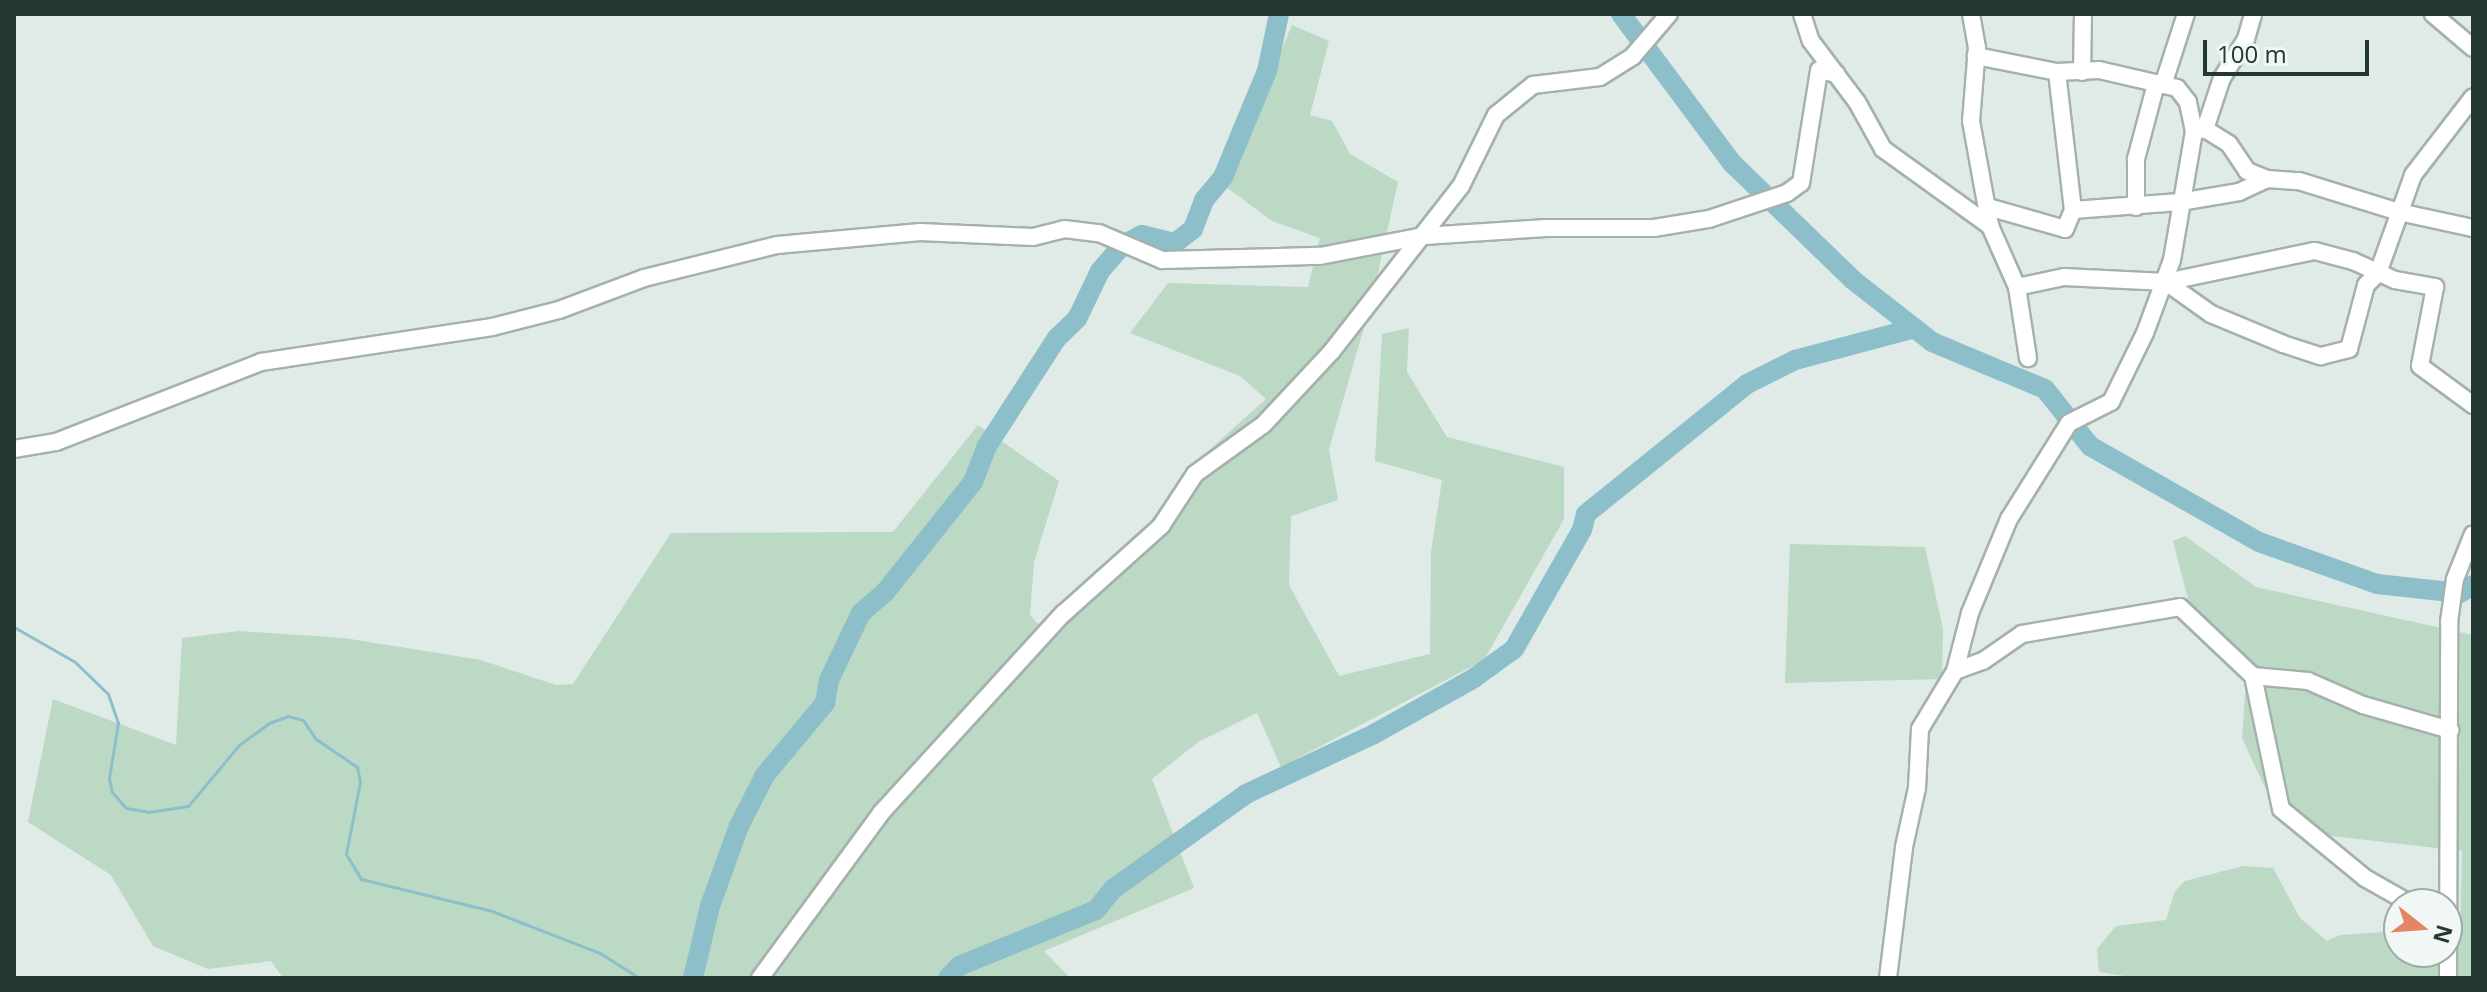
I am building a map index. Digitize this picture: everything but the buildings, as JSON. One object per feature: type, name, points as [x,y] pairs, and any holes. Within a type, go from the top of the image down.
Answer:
[{"type":"street","points":[[760,978],[881,813],[1063,614],[1161,526],[1195,474],[1264,424],[1332,351],[1461,186],[1496,115],[1533,85],[1600,77],[1633,56],[1669,14]]},
{"type":"street","points":[[1802,14],[1811,41],[1837,74],[1883,149],[1990,226]]},
{"type":"street","points":[[1971,14],[1976,56],[1971,121],[1990,226],[2017,287],[2028,358]]},
{"type":"street","points":[[2082,72],[2083,14]]},
{"type":"street","points":[[2136,207],[2136,159],[2186,14]]},
{"type":"street","points":[[1888,978],[1904,847],[1917,788],[1920,729],[1955,671],[1970,613],[2009,519],[2069,423],[2111,402],[2166,282],[2180,202],[2200,130],[2222,78],[2246,39],[2253,14]]},
{"type":"street","points":[[2433,14],[2473,48]]},
{"type":"street","points":[[1976,56],[2057,72],[2099,70],[2160,84],[2183,92],[2200,130],[2229,144],[2247,171],[2267,179],[2299,181],[2399,212],[2473,228]]},
{"type":"street","points":[[14,449],[56,442],[261,362],[492,327],[739,250],[920,232],[1005,239],[1064,229],[1099,233],[1162,260],[1320,256],[1424,236],[1546,228],[1654,228],[1709,219],[1787,193],[1806,176],[1819,70],[1837,74]]},
{"type":"street","points":[[1988,207],[2065,229],[2073,210],[2057,72]]},
{"type":"street","points":[[2166,282],[2211,314],[2321,356],[2349,349],[2366,285],[2378,273],[2413,175],[2473,97]]},
{"type":"street","points":[[2073,210],[2180,202],[2239,192],[2267,179]]},
{"type":"street","points":[[2017,287],[2064,277],[2166,282],[2315,251],[2378,273],[2435,287],[2420,366],[2473,405]]},
{"type":"street","points":[[2448,888],[2449,622],[2455,579],[2473,534]]},
{"type":"street","points":[[1955,671],[1983,661],[2022,634],[2180,607],[2253,676],[2281,809],[2365,878],[2383,888]]},
{"type":"street","points":[[2253,676],[2308,681],[2363,705],[2450,730]]},
{"type":"green space","points":[[1292,25],[1329,41],[1310,115],[1332,121],[1350,154],[1398,182],[1373,296],[1329,449],[1338,500],[1291,516],[1289,585],[1339,676],[1430,654],[1431,552],[1442,480],[1375,461],[1382,334],[1409,328],[1407,372],[1447,437],[1564,467],[1564,519],[1484,660],[1281,767],[1257,713],[1198,742],[1152,779],[1194,888],[1044,951],[1070,978],[283,978],[271,961],[208,969],[153,946],[111,875],[28,822],[53,699],[176,745],[182,638],[239,631],[344,638],[481,660],[556,685],[573,684],[671,533],[893,532],[978,425],[1059,481],[1034,562],[1030,615],[1039,625],[1138,539],[1186,471],[1266,399],[1240,376],[1130,333],[1168,283],[1308,287],[1320,238],[1272,221],[1225,186]]},
{"type":"green space","points":[[2185,536],[2256,587],[2473,635],[2473,978],[2138,978],[2099,972],[2097,949],[2116,926],[2166,920],[2175,891],[2185,881],[2243,866],[2273,868],[2300,918],[2327,941],[2340,935],[2383,932],[2383,968],[2463,968],[2462,851],[2332,836],[2281,822],[2242,738],[2247,667],[2190,607],[2173,541]]},
{"type":"green space","points":[[1790,544],[1925,547],[1943,629],[1942,679],[1785,683]]},
{"type":"waterway","points":[[693,978],[710,906],[739,826],[765,775],[825,703],[829,680],[861,613],[886,591],[973,482],[987,446],[1057,338],[1077,319],[1100,271],[1123,245],[1142,235],[1175,243],[1193,229],[1204,200],[1223,177],[1267,71],[1279,14]]},
{"type":"waterway","points":[[1621,14],[1733,164],[1853,280],[1932,342],[2045,389],[2090,446],[2259,542],[2377,584],[2460,593],[2473,585]]},
{"type":"waterway","points":[[948,978],[959,966],[1096,910],[1113,889],[1246,794],[1374,734],[1474,678],[1514,649],[1582,530],[1586,514],[1747,384],[1795,360],[1915,328]]},
{"type":"waterway","points":[[14,627],[75,662],[108,694],[118,723],[109,778],[112,792],[126,808],[148,812],[188,806],[239,745],[269,723],[288,716],[303,720],[316,739],[357,767],[360,782],[346,854],[361,879],[492,911],[600,953],[639,978]]}]
